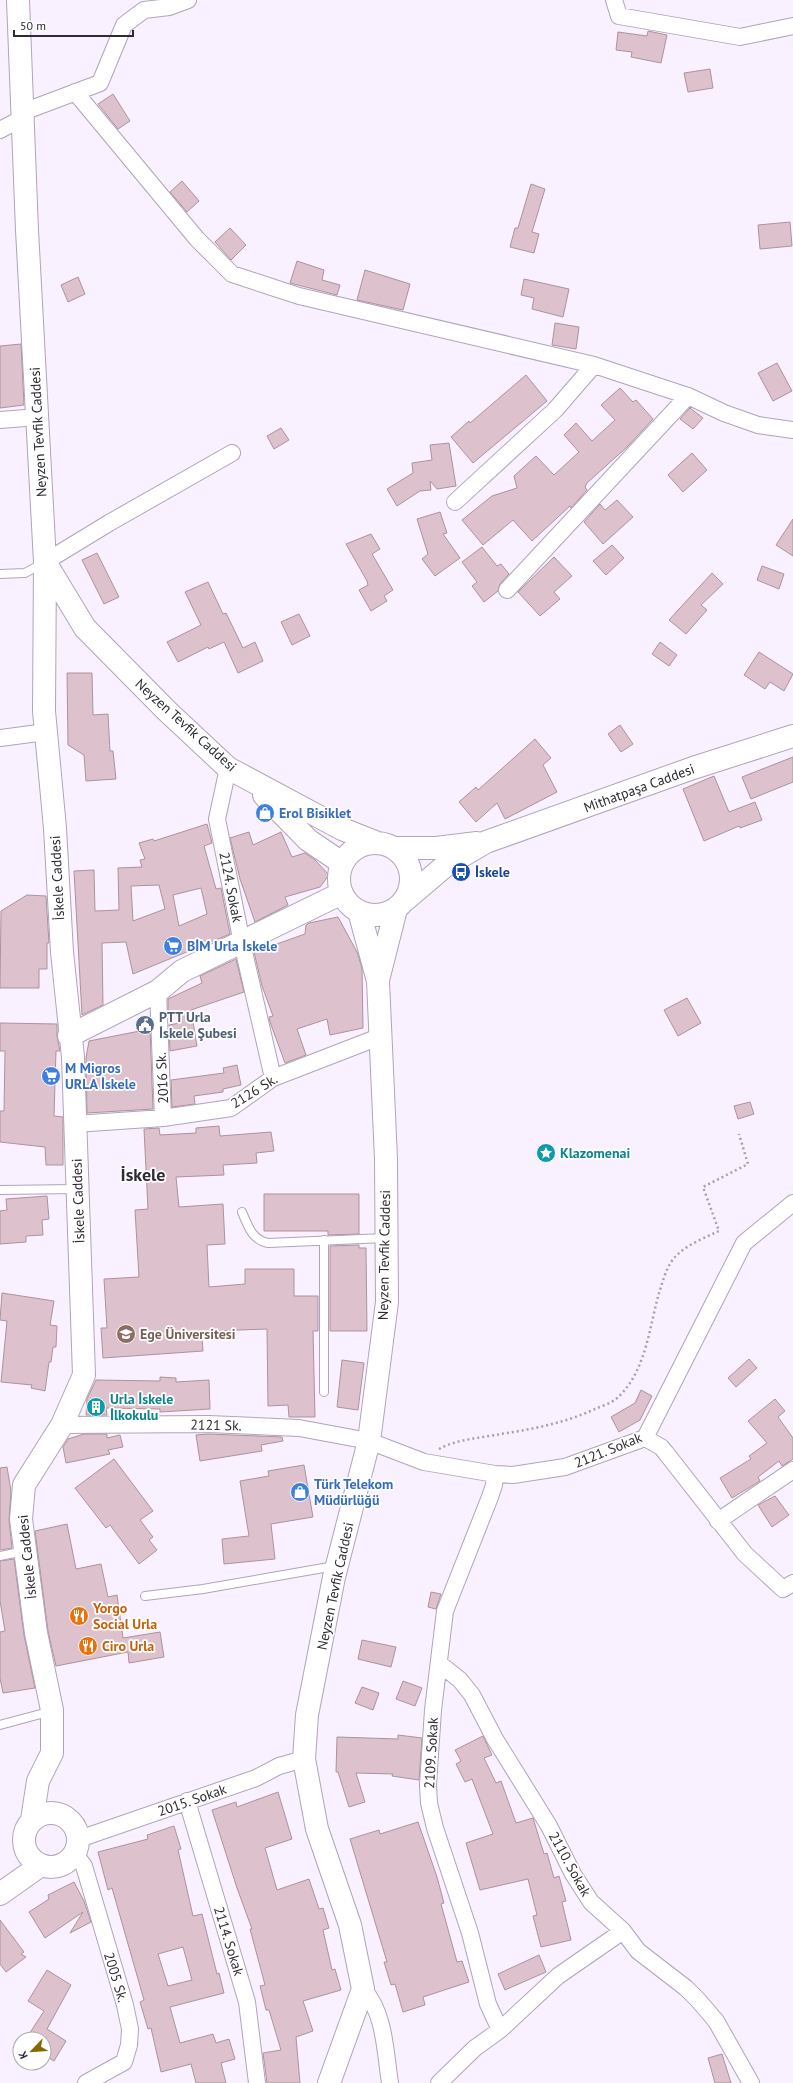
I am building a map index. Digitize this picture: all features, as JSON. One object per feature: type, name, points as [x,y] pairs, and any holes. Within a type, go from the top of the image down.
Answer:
[{"type":"street","name":"Neyzen Tevfik Caddesi","points":[[18,0],[27,230],[45,562],[85,628],[167,711],[228,768],[342,829],[375,842]]},
{"type":"street","points":[[0,130],[23,115],[75,92],[100,83],[124,25],[144,10],[169,7],[188,0]]},
{"type":"street","points":[[614,0],[619,16],[740,37],[793,26]]},
{"type":"street","points":[[75,92],[197,239],[232,274],[299,296],[594,365],[688,396],[724,413],[758,425],[793,430]]},
{"type":"street","points":[[455,502],[555,410],[594,365]]},
{"type":"street","points":[[507,590],[688,396]]},
{"type":"street","points":[[0,420],[38,417]]},
{"type":"street","points":[[45,562],[232,452]]},
{"type":"street","name":"İskele Caddesi","points":[[32,1820],[38,1781],[52,1753],[52,1710],[36,1633],[21,1519],[24,1485],[62,1425],[84,1375],[73,1057],[69,1036],[44,703],[45,562]]},
{"type":"street","points":[[0,738],[46,732]]},
{"type":"street","name":"Mithatpaşa Caddesi","points":[[486,842],[693,768],[793,736]]},
{"type":"street","name":"2124. Sokak","points":[[228,768],[216,819],[242,943],[273,1078]]},
{"type":"street","name":"Neyzen Tevfik Caddesi","points":[[249,780],[308,840],[342,863]]},
{"type":"street","points":[[378,981],[359,912],[346,900],[342,893],[339,878],[342,863],[356,848],[375,842],[395,848],[436,848],[486,842]]},
{"type":"street","points":[[359,912],[378,915],[400,905],[445,866],[486,842]]},
{"type":"street","points":[[378,981],[400,905],[410,890],[412,878],[410,867],[404,856],[395,848]]},
{"type":"street","points":[[69,1036],[158,991],[182,971],[342,893]]},
{"type":"street","name":"Neyzen Tevfik Caddesi","points":[[363,1989],[350,1925],[317,1829],[304,1759],[307,1715],[337,1565],[369,1441],[386,1302],[386,1159],[378,981]]},
{"type":"street","name":"2016 Sk.","points":[[158,991],[164,1118]]},
{"type":"street","name":"2126 Sk.","points":[[75,1124],[164,1118],[231,1108],[273,1078],[380,1037]]},
{"type":"street","name":"2121. Sokak","points":[[369,1441],[424,1462],[495,1474],[513,1475],[565,1467],[645,1438],[744,1243],[793,1203]]},
{"type":"street","name":"2121 Sk.","points":[[62,1425],[208,1424],[299,1428],[369,1441]]},
{"type":"street","points":[[645,1438],[666,1453],[745,1554],[790,1590]]},
{"type":"street","points":[[718,1521],[793,1470]]},
{"type":"street","name":"2109. Sokak","points":[[495,1474],[492,1491],[445,1611],[440,1664],[433,1710],[428,1785],[429,1803],[435,1828],[470,1933],[488,2004],[500,2030]]},
{"type":"street","name":"2110. Sokak","points":[[440,1664],[460,1680],[472,1695],[495,1739],[549,1826],[573,1874],[591,1902],[623,1931],[638,1951],[686,1988],[716,2021],[751,2083]]},
{"type":"street","name":"2015. Sokak","points":[[77,1846],[186,1801],[256,1778],[279,1766],[304,1759]]},
{"type":"street","name":"2114. Sokak","points":[[186,1801],[247,2002],[257,2083]]},
{"type":"street","points":[[46,1813],[61,1814],[74,1824],[77,1846],[64,1864],[49,1867],[41,1865],[29,1856],[24,1841],[25,1833],[32,1820],[46,1813]]},
{"type":"street","name":"2005 Sk.","points":[[77,1846],[125,2005],[130,2029],[129,2045],[124,2062],[95,2081]]},
{"type":"street","points":[[0,1894],[41,1865]]},
{"type":"street","points":[[439,2083],[475,2048],[500,2030],[558,1976],[623,1931]]},
{"type":"street","points":[[329,2083],[363,1989],[370,1996],[378,2012],[390,2083]]},
{"type":"lane","points":[[0,574],[25,573],[45,562]]},
{"type":"lane","points":[[0,1190],[78,1189]]},
{"type":"lane","points":[[242,1212],[253,1235],[259,1242],[386,1238]]},
{"type":"lane","points":[[324,1240],[324,1392]]},
{"type":"lane","points":[[0,1556],[25,1551]]},
{"type":"lane","points":[[145,1596],[203,1589],[337,1565]]},
{"type":"lane","points":[[0,1725],[52,1710]]},
{"type":"path","points":[[424,1462],[434,1452],[446,1445],[559,1422],[588,1412],[615,1400],[624,1391],[633,1379],[641,1360],[665,1274],[674,1257],[686,1247],[719,1230],[703,1187],[748,1164],[739,1134]]},
{"type":"building","points":[[648,31],[667,35],[661,63],[631,57],[632,52],[616,50],[618,32],[647,36]]},
{"type":"building","points":[[710,69],[713,88],[688,92],[684,73]]},
{"type":"building","points":[[113,94],[130,121],[118,129],[98,104]]},
{"type":"building","points":[[182,181],[199,201],[187,212],[170,192]]},
{"type":"building","points":[[531,184],[545,189],[532,232],[539,234],[534,253],[510,247],[515,228],[518,228]]},
{"type":"building","points":[[790,222],[792,246],[760,249],[758,225]]},
{"type":"building","points":[[230,228],[246,245],[231,260],[215,242]]},
{"type":"building","points":[[297,261],[324,270],[322,280],[340,285],[337,295],[290,283]]},
{"type":"building","points":[[365,270],[410,284],[403,310],[357,300]]},
{"type":"building","points":[[78,277],[85,294],[68,302],[61,285]]},
{"type":"building","points":[[524,279],[569,289],[563,317],[532,309],[534,298],[521,295]]},
{"type":"building","points":[[555,323],[579,327],[576,349],[552,345]]},
{"type":"building","points":[[21,344],[24,405],[0,408],[0,346]]},
{"type":"building","points":[[777,363],[792,391],[773,401],[758,373]]},
{"type":"building","points":[[526,375],[547,401],[473,463],[451,437],[469,421],[470,423]]},
{"type":"building","points":[[620,388],[633,402],[636,400],[653,419],[627,447],[587,483],[585,487],[587,490],[571,508],[570,506],[532,541],[513,520],[483,545],[462,520],[492,496],[517,488],[514,476],[536,456],[554,475],[579,452],[564,435],[576,423],[592,441],[615,420],[601,405]]},
{"type":"building","points":[[690,408],[703,418],[693,429],[680,419]]},
{"type":"building","points":[[281,428],[289,440],[274,449],[267,436]]},
{"type":"building","points":[[449,443],[456,486],[437,489],[430,481],[431,490],[420,491],[397,506],[387,489],[413,473],[412,463],[432,460],[430,445]]},
{"type":"building","points":[[692,453],[707,470],[683,492],[668,475]]},
{"type":"building","points":[[617,500],[633,517],[603,544],[584,522],[600,504],[605,510]]},
{"type":"building","points":[[440,512],[447,533],[443,534],[460,558],[435,576],[422,559],[428,554],[417,519]]},
{"type":"building","points":[[793,519],[793,556],[776,545]]},
{"type":"building","points":[[371,534],[380,549],[372,554],[393,590],[384,596],[387,601],[371,611],[359,590],[368,585],[367,581],[346,544]]},
{"type":"building","points":[[612,545],[624,558],[606,575],[593,561]]},
{"type":"building","points":[[482,547],[497,566],[501,564],[509,574],[500,584],[498,591],[484,602],[472,586],[477,582],[462,562]]},
{"type":"building","points":[[97,553],[119,597],[104,604],[82,560]]},
{"type":"building","points":[[554,557],[572,576],[554,592],[560,599],[540,616],[518,592]]},
{"type":"building","points":[[762,566],[784,574],[779,589],[757,580]]},
{"type":"building","points":[[712,573],[723,584],[701,605],[707,610],[686,634],[669,620]]},
{"type":"building","points":[[208,582],[223,614],[226,613],[243,648],[255,642],[263,661],[238,673],[224,642],[209,649],[208,647],[178,662],[167,642],[201,625],[185,592]]},
{"type":"building","points":[[299,614],[310,636],[292,645],[281,622]]},
{"type":"building","points":[[660,642],[677,655],[669,666],[652,654]]},
{"type":"building","points":[[759,652],[793,674],[784,691],[770,682],[765,689],[744,675]]},
{"type":"building","points":[[67,673],[92,673],[93,715],[108,714],[110,751],[113,751],[116,779],[86,781],[84,755],[68,745]]},
{"type":"building","points":[[620,725],[633,744],[621,752],[608,734]]},
{"type":"building","points":[[535,739],[551,758],[543,765],[557,792],[505,819],[497,803],[476,822],[459,802],[476,787],[478,790]]},
{"type":"building","points":[[793,757],[793,782],[751,799],[742,777]]},
{"type":"building","points":[[714,776],[729,812],[755,802],[762,820],[740,828],[739,826],[704,841],[683,789]]},
{"type":"building","points":[[207,824],[212,843],[204,846],[216,889],[221,888],[230,934],[133,974],[126,942],[102,943],[103,1005],[82,1015],[74,871],[94,870],[95,911],[119,910],[118,868],[142,867],[140,860],[145,859],[139,843],[153,839],[154,841]],"holes":[[[159,885],[165,909],[133,921],[131,886]],[[201,888],[207,914],[179,926],[173,895]]]},
{"type":"building","points":[[249,832],[253,845],[281,832],[292,857],[305,853],[315,860],[329,875],[320,887],[285,897],[288,905],[255,922],[240,879],[230,838]]},
{"type":"building","points":[[27,895],[46,896],[49,943],[47,943],[47,969],[39,969],[39,988],[0,988],[1,911]]},
{"type":"building","points":[[338,917],[357,952],[362,968],[363,1028],[330,1035],[327,1019],[297,1029],[306,1055],[285,1063],[270,1022],[269,1017],[273,1016],[262,986],[254,952],[305,934],[306,925],[309,923]]},
{"type":"building","points":[[236,959],[244,992],[191,1010],[197,1046],[170,1051],[169,1025],[180,1023],[179,1014],[168,1014],[168,999],[202,983],[200,976]]},
{"type":"building","points":[[687,998],[701,1023],[678,1036],[664,1010]]},
{"type":"building","points":[[0,1023],[57,1024],[57,1036],[60,1051],[56,1051],[54,1116],[63,1117],[63,1165],[46,1165],[45,1147],[0,1142],[0,1111],[4,1111],[5,1051],[0,1051]]},
{"type":"building","points":[[150,1029],[153,1109],[87,1113],[86,1058],[89,1041]]},
{"type":"building","points":[[237,1065],[241,1085],[223,1089],[223,1092],[194,1096],[195,1104],[172,1107],[171,1080],[224,1073],[223,1068]]},
{"type":"building","points":[[750,1102],[754,1114],[738,1119],[734,1106]]},
{"type":"building","points":[[219,1126],[220,1136],[271,1132],[274,1151],[256,1153],[257,1163],[223,1165],[224,1175],[176,1177],[179,1207],[223,1204],[225,1244],[207,1245],[209,1287],[245,1284],[245,1269],[294,1269],[294,1296],[318,1296],[318,1331],[313,1331],[315,1417],[289,1417],[288,1405],[268,1406],[267,1329],[212,1331],[213,1336],[202,1336],[203,1351],[103,1358],[101,1328],[107,1328],[104,1279],[139,1277],[135,1210],[148,1209],[144,1129],[159,1128],[160,1135],[196,1133],[196,1128]]},
{"type":"building","points":[[264,1194],[359,1194],[359,1234],[328,1235],[328,1231],[264,1231]]},
{"type":"building","points":[[47,1196],[49,1219],[42,1220],[43,1235],[26,1236],[26,1242],[0,1244],[0,1211],[7,1210],[6,1199]]},
{"type":"building","points":[[359,1245],[359,1248],[366,1248],[367,1331],[330,1331],[330,1246]]},
{"type":"building","points":[[2,1293],[54,1301],[50,1325],[57,1326],[56,1347],[53,1347],[51,1362],[49,1362],[45,1391],[31,1388],[32,1385],[1,1382],[7,1321],[0,1320]]},
{"type":"building","points":[[749,1359],[757,1368],[736,1387],[728,1378]]},
{"type":"building","points":[[342,1360],[364,1363],[358,1410],[337,1407]]},
{"type":"building","points":[[160,1377],[176,1378],[176,1382],[209,1380],[210,1409],[160,1412],[160,1409],[106,1408],[107,1415],[86,1415],[87,1399],[96,1380],[160,1381]]},
{"type":"building","points":[[641,1390],[652,1396],[640,1420],[619,1432],[611,1417],[635,1403]]},
{"type":"building","points":[[775,1399],[785,1411],[778,1417],[793,1438],[793,1459],[782,1466],[779,1461],[758,1477],[760,1481],[732,1498],[720,1478],[751,1459],[749,1456],[767,1443],[748,1421]]},
{"type":"building","points":[[84,1434],[107,1434],[107,1438],[120,1435],[123,1447],[108,1450],[110,1454],[66,1463],[63,1447],[68,1439]]},
{"type":"building","points":[[208,1434],[282,1437],[283,1441],[261,1445],[262,1451],[200,1461],[196,1435]]},
{"type":"building","points":[[114,1459],[153,1511],[140,1520],[153,1537],[149,1540],[157,1550],[139,1564],[110,1525],[106,1528],[75,1488]]},
{"type":"building","points":[[304,1465],[313,1517],[271,1524],[275,1559],[224,1564],[222,1539],[249,1536],[240,1481],[269,1476],[268,1471]]},
{"type":"building","points":[[7,1467],[11,1491],[9,1520],[12,1548],[0,1550],[0,1468]]},
{"type":"building","points":[[775,1496],[789,1515],[772,1527],[758,1505]]},
{"type":"building","points":[[67,1524],[76,1569],[101,1564],[108,1597],[117,1595],[123,1638],[160,1632],[164,1657],[129,1663],[128,1652],[56,1666],[48,1631],[35,1531]]},
{"type":"building","points":[[14,1559],[24,1635],[35,1688],[3,1693],[0,1678],[0,1632],[5,1631],[0,1601],[0,1561]]},
{"type":"building","points":[[431,1592],[441,1594],[436,1609],[428,1607]]},
{"type":"building","points":[[362,1640],[396,1647],[391,1667],[358,1659]]},
{"type":"building","points":[[403,1681],[422,1688],[415,1706],[396,1699]]},
{"type":"building","points":[[362,1687],[379,1693],[373,1710],[355,1703]]},
{"type":"building","points":[[398,1735],[422,1738],[419,1780],[392,1776],[393,1774],[356,1773],[365,1802],[349,1807],[338,1772],[336,1772],[337,1737],[398,1739]]},
{"type":"building","points":[[483,1736],[492,1755],[484,1758],[496,1783],[501,1781],[516,1823],[533,1818],[544,1854],[547,1853],[554,1878],[559,1876],[566,1901],[562,1902],[571,1940],[541,1947],[533,1916],[537,1915],[528,1879],[480,1890],[466,1843],[493,1834],[472,1779],[465,1782],[456,1764],[461,1761],[455,1750]]},
{"type":"building","points":[[278,1792],[292,1839],[265,1848],[277,1890],[309,1879],[319,1909],[323,1908],[329,1928],[323,1930],[332,1970],[335,1969],[341,1990],[303,2001],[313,2031],[296,2037],[300,2083],[267,2083],[263,2053],[281,2050],[269,2010],[266,2010],[260,1986],[265,1985],[250,1929],[252,1929],[212,1810],[236,1802],[237,1807]]},
{"type":"building","points":[[418,1822],[437,1877],[444,1903],[441,1904],[457,1962],[462,1961],[469,1982],[423,1997],[425,2005],[403,2012],[395,1984],[391,1985],[384,1962],[387,1962],[350,1839],[379,1830],[380,1834]]},
{"type":"building","points":[[174,1826],[181,1849],[178,1850],[193,1916],[202,1914],[217,1974],[219,1973],[224,1993],[170,2007],[180,2043],[213,2034],[216,2043],[229,2039],[235,2059],[221,2063],[226,2083],[196,2083],[191,2064],[161,2072],[151,2028],[148,2029],[140,2002],[144,2000],[112,1888],[108,1890],[98,1852],[148,1839],[147,1835]],"holes":[[[183,1947],[192,1980],[168,1986],[158,1954]]]},
{"type":"building","points":[[74,1882],[84,1901],[91,1922],[70,1933],[83,1912],[45,1938],[29,1912],[49,1899],[48,1895]]},
{"type":"building","points":[[0,1920],[24,1952],[21,1954],[26,1957],[6,1972],[0,1964]]},
{"type":"building","points":[[539,1955],[546,1972],[505,1990],[498,1974]]},
{"type":"building","points":[[47,1970],[71,1985],[47,2029],[50,2031],[31,2031],[44,2011],[28,2001]]},
{"type":"building","points":[[52,2032],[66,2041],[54,2061],[52,2060]]},
{"type":"building","points":[[722,2054],[731,2083],[715,2083],[708,2058]]},
{"type":"place","name":"Erol Bisiklet","points":[[265,813]]},
{"type":"place","name":"İskele","points":[[461,872]]},
{"type":"place","name":"BİM Urla İskele","points":[[173,946]]},
{"type":"place","name":"PTT Urla İskele Şubesi","points":[[145,1025]]},
{"type":"place","name":"M Migros URLA İskele","points":[[51,1076]]},
{"type":"place","name":"Klazomenai","points":[[546,1153]]},
{"type":"place","name":"Ege Üniversitesi","points":[[126,1334]]},
{"type":"place","name":"Urla İskele İlkokulu","points":[[96,1407]]},
{"type":"place","name":"Türk Telekom Müdürlüğü","points":[[300,1492]]},
{"type":"place","name":"Yorgo Social Urla","points":[[79,1616]]},
{"type":"place","name":"Ciro Urla","points":[[88,1646]]},
{"type":"district","name":"İskele","points":[[143,1175]]}]
